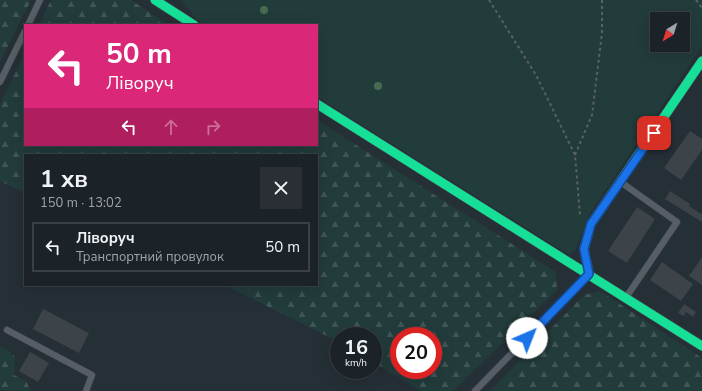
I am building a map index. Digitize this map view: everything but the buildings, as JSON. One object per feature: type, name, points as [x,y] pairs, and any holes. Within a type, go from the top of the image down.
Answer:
[{"type":"street","points":[[155,0],[192,24]]},
{"type":"street","points":[[589,274],[584,249],[591,224],[702,61]]},
{"type":"street","points":[[318,105],[470,202],[589,274],[702,346]]},
{"type":"lane","points":[[28,24],[40,0]]},
{"type":"lane","points":[[0,82],[24,33]]},
{"type":"lane","points":[[620,182],[677,222],[626,297]]},
{"type":"lane","points":[[475,391],[589,274]]},
{"type":"lane","points":[[7,330],[92,375],[86,391]]},
{"type":"path","points":[[489,0],[536,74],[575,155],[580,217]]},
{"type":"path","points":[[575,155],[592,115],[602,33],[602,0]]},
{"type":"path","points":[[696,0],[702,8]]},
{"type":"green space","points":[[0,0],[31,0],[0,62]]},
{"type":"green space","points":[[51,0],[131,0],[167,24],[39,24]]},
{"type":"green space","points":[[181,0],[702,0],[702,46],[589,215],[575,251],[569,255],[318,98],[318,24],[204,24],[194,17]]},
{"type":"green space","points":[[24,55],[24,146],[318,146],[318,121],[556,272],[557,290],[453,391],[421,391],[401,379],[442,379],[442,327],[390,327],[390,372],[382,367],[382,327],[330,327],[330,338],[226,286],[318,286],[318,154],[24,154],[24,193],[0,181],[0,104]]},
{"type":"green space","points":[[600,291],[702,358],[702,391],[490,391],[584,295]]},
{"type":"green space","points":[[0,347],[8,350],[15,357],[14,375],[26,381],[31,391],[0,390]]},
{"type":"traffic: fast","points":[[155,0],[192,24]]},
{"type":"traffic: fast","points":[[589,274],[584,249],[591,224],[702,61]]},
{"type":"traffic: fast","points":[[318,105],[702,346]]},
{"type":"route","points":[[527,338],[589,274],[584,249],[591,224],[654,133]]}]
